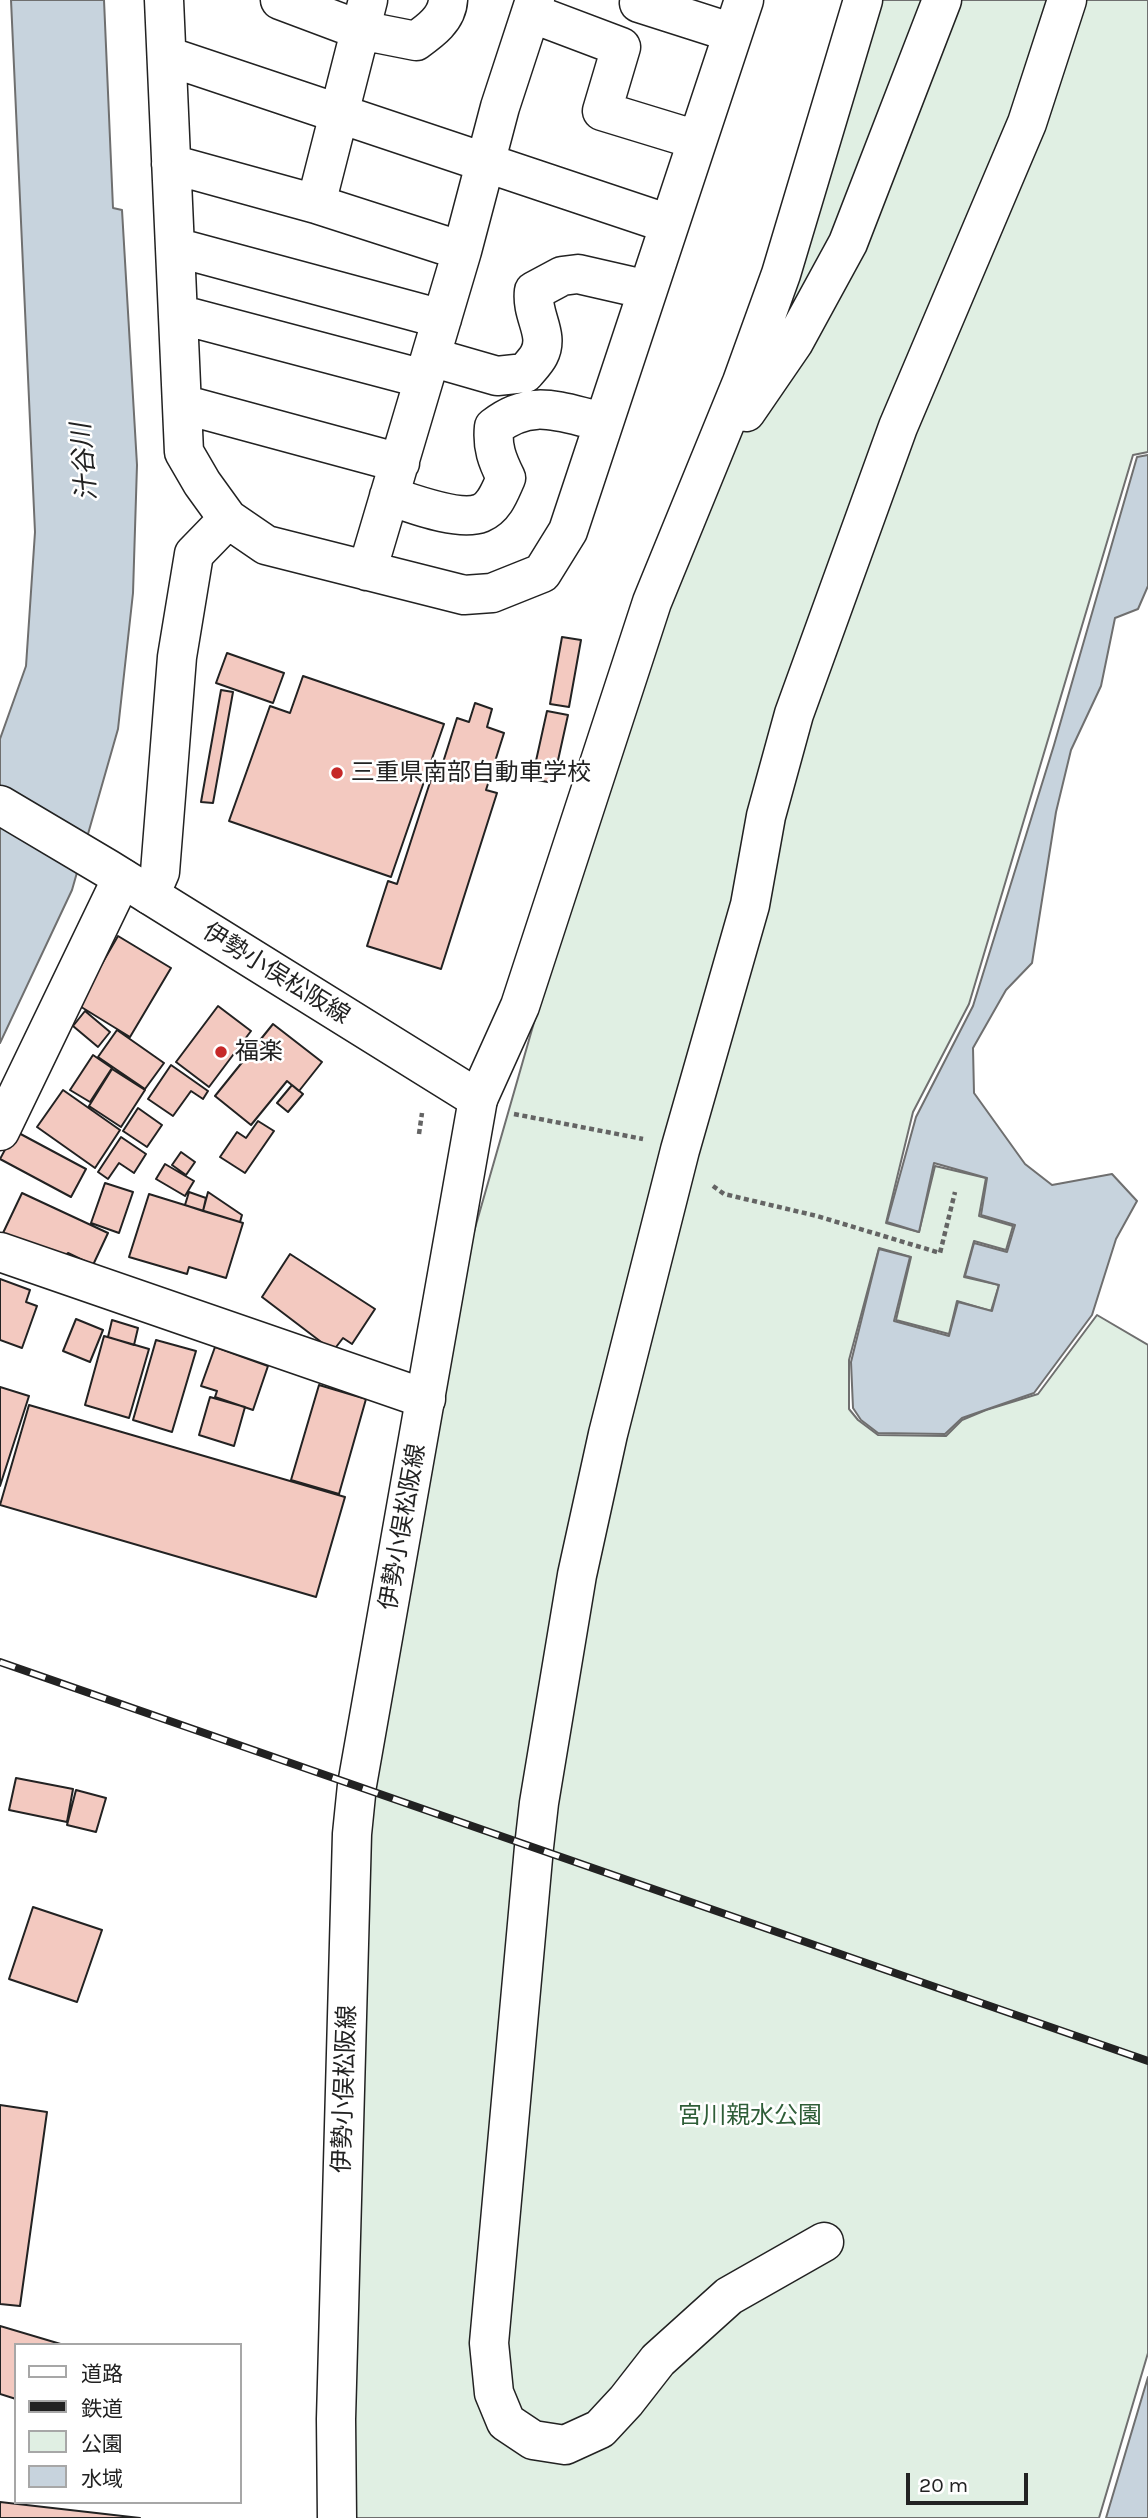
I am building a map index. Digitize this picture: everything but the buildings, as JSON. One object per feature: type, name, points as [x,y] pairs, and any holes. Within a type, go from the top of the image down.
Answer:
[{"type":"main road","points":[[164,0],[184,452],[228,519],[266,545],[464,595],[492,593],[542,573],[568,531],[738,17],[639,3],[640,0]]},
{"type":"main road","points":[[280,0],[364,15],[416,41],[434,28],[448,6],[448,0]]},
{"type":"main road","points":[[478,1099],[520,1006],[652,602],[742,382],[781,274],[863,0]]},
{"type":"main road","points":[[707,468],[794,342],[848,243],[943,0]]},
{"type":"main road","points":[[824,2242],[729,2295],[658,2360],[600,2429],[565,2445],[533,2440],[506,2422],[494,2392],[489,2343],[539,1803],[577,1575],[608,1434],[680,1150],[750,905],[766,816],[794,714],[898,427],[1027,122],[1067,0]]},
{"type":"main road","points":[[367,571],[462,251],[500,107],[533,7],[621,47],[602,111],[697,140]]},
{"type":"main road","points":[[316,205],[364,15]]},
{"type":"main road","points":[[167,56],[669,224]]},
{"type":"main road","points":[[171,163],[462,251]]},
{"type":"main road","points":[[175,247],[442,319]]},
{"type":"main road","points":[[178,314],[428,368],[498,376],[525,373],[539,355],[544,336],[533,305],[534,291],[562,275],[578,274],[648,290]]},
{"type":"main road","points":[[182,404],[394,480],[459,515],[480,513],[496,501],[506,478],[492,444],[494,426],[510,414],[544,410],[604,422]]},
{"type":"main road","points":[[0,1131],[127,881],[160,872],[177,657],[194,554],[228,519]]},
{"type":"main road","name":"伊勢小俣松阪線","points":[[0,805],[478,1099],[357,1784],[352,1834],[336,2419],[337,2518]]},
{"type":"main road","points":[[0,1252],[426,1399]]},
{"type":"path","points":[[419,1133],[422,1113]]},
{"type":"path","points":[[512,1124],[514,1114],[651,1141],[692,1155],[711,1185],[724,1194],[817,1216],[940,1253],[955,1192]]},
{"type":"green space","name":"宮川親水公園","points":[[862,0],[1148,0],[1148,452],[1133,455],[969,1004],[913,1112],[886,1223],[919,1232],[935,1166],[986,1178],[979,1216],[1013,1226],[1006,1250],[974,1241],[964,1277],[999,1285],[991,1311],[957,1301],[949,1334],[896,1320],[911,1257],[879,1248],[849,1360],[849,1409],[858,1420],[878,1435],[946,1436],[962,1420],[1038,1394],[1097,1315],[1148,1345],[1148,2353],[1099,2518],[344,2518],[357,1785],[426,1399],[539,1005]]},
{"type":"water","name":"汁谷川","points":[[11,0],[104,0],[113,208],[122,210],[137,465],[133,593],[118,729],[72,890],[0,1043],[0,739],[26,666],[35,532]]},
{"type":"water","points":[[1148,455],[1148,586],[1138,609],[1115,618],[1101,686],[1071,750],[1056,812],[1032,963],[1006,990],[973,1048],[974,1093],[1025,1164],[1052,1185],[1112,1174],[1137,1201],[1116,1239],[1092,1315],[1034,1393],[962,1418],[945,1434],[878,1433],[861,1420],[853,1408],[851,1362],[879,1249],[910,1257],[894,1321],[949,1336],[958,1302],[992,1311],[999,1285],[965,1276],[974,1243],[1007,1252],[1015,1225],[981,1215],[987,1178],[934,1163],[919,1232],[887,1222],[916,1117],[973,1006],[1054,745],[1137,457]]},
{"type":"water","points":[[1148,2377],[1148,2518],[1106,2518]]},
{"type":"railway","points":[[0,1662],[1148,2061]]},
{"type":"place","name":"三重県南部自動車学校","points":[[337,773]]},
{"type":"place","name":"福楽","points":[[221,1052]]}]
